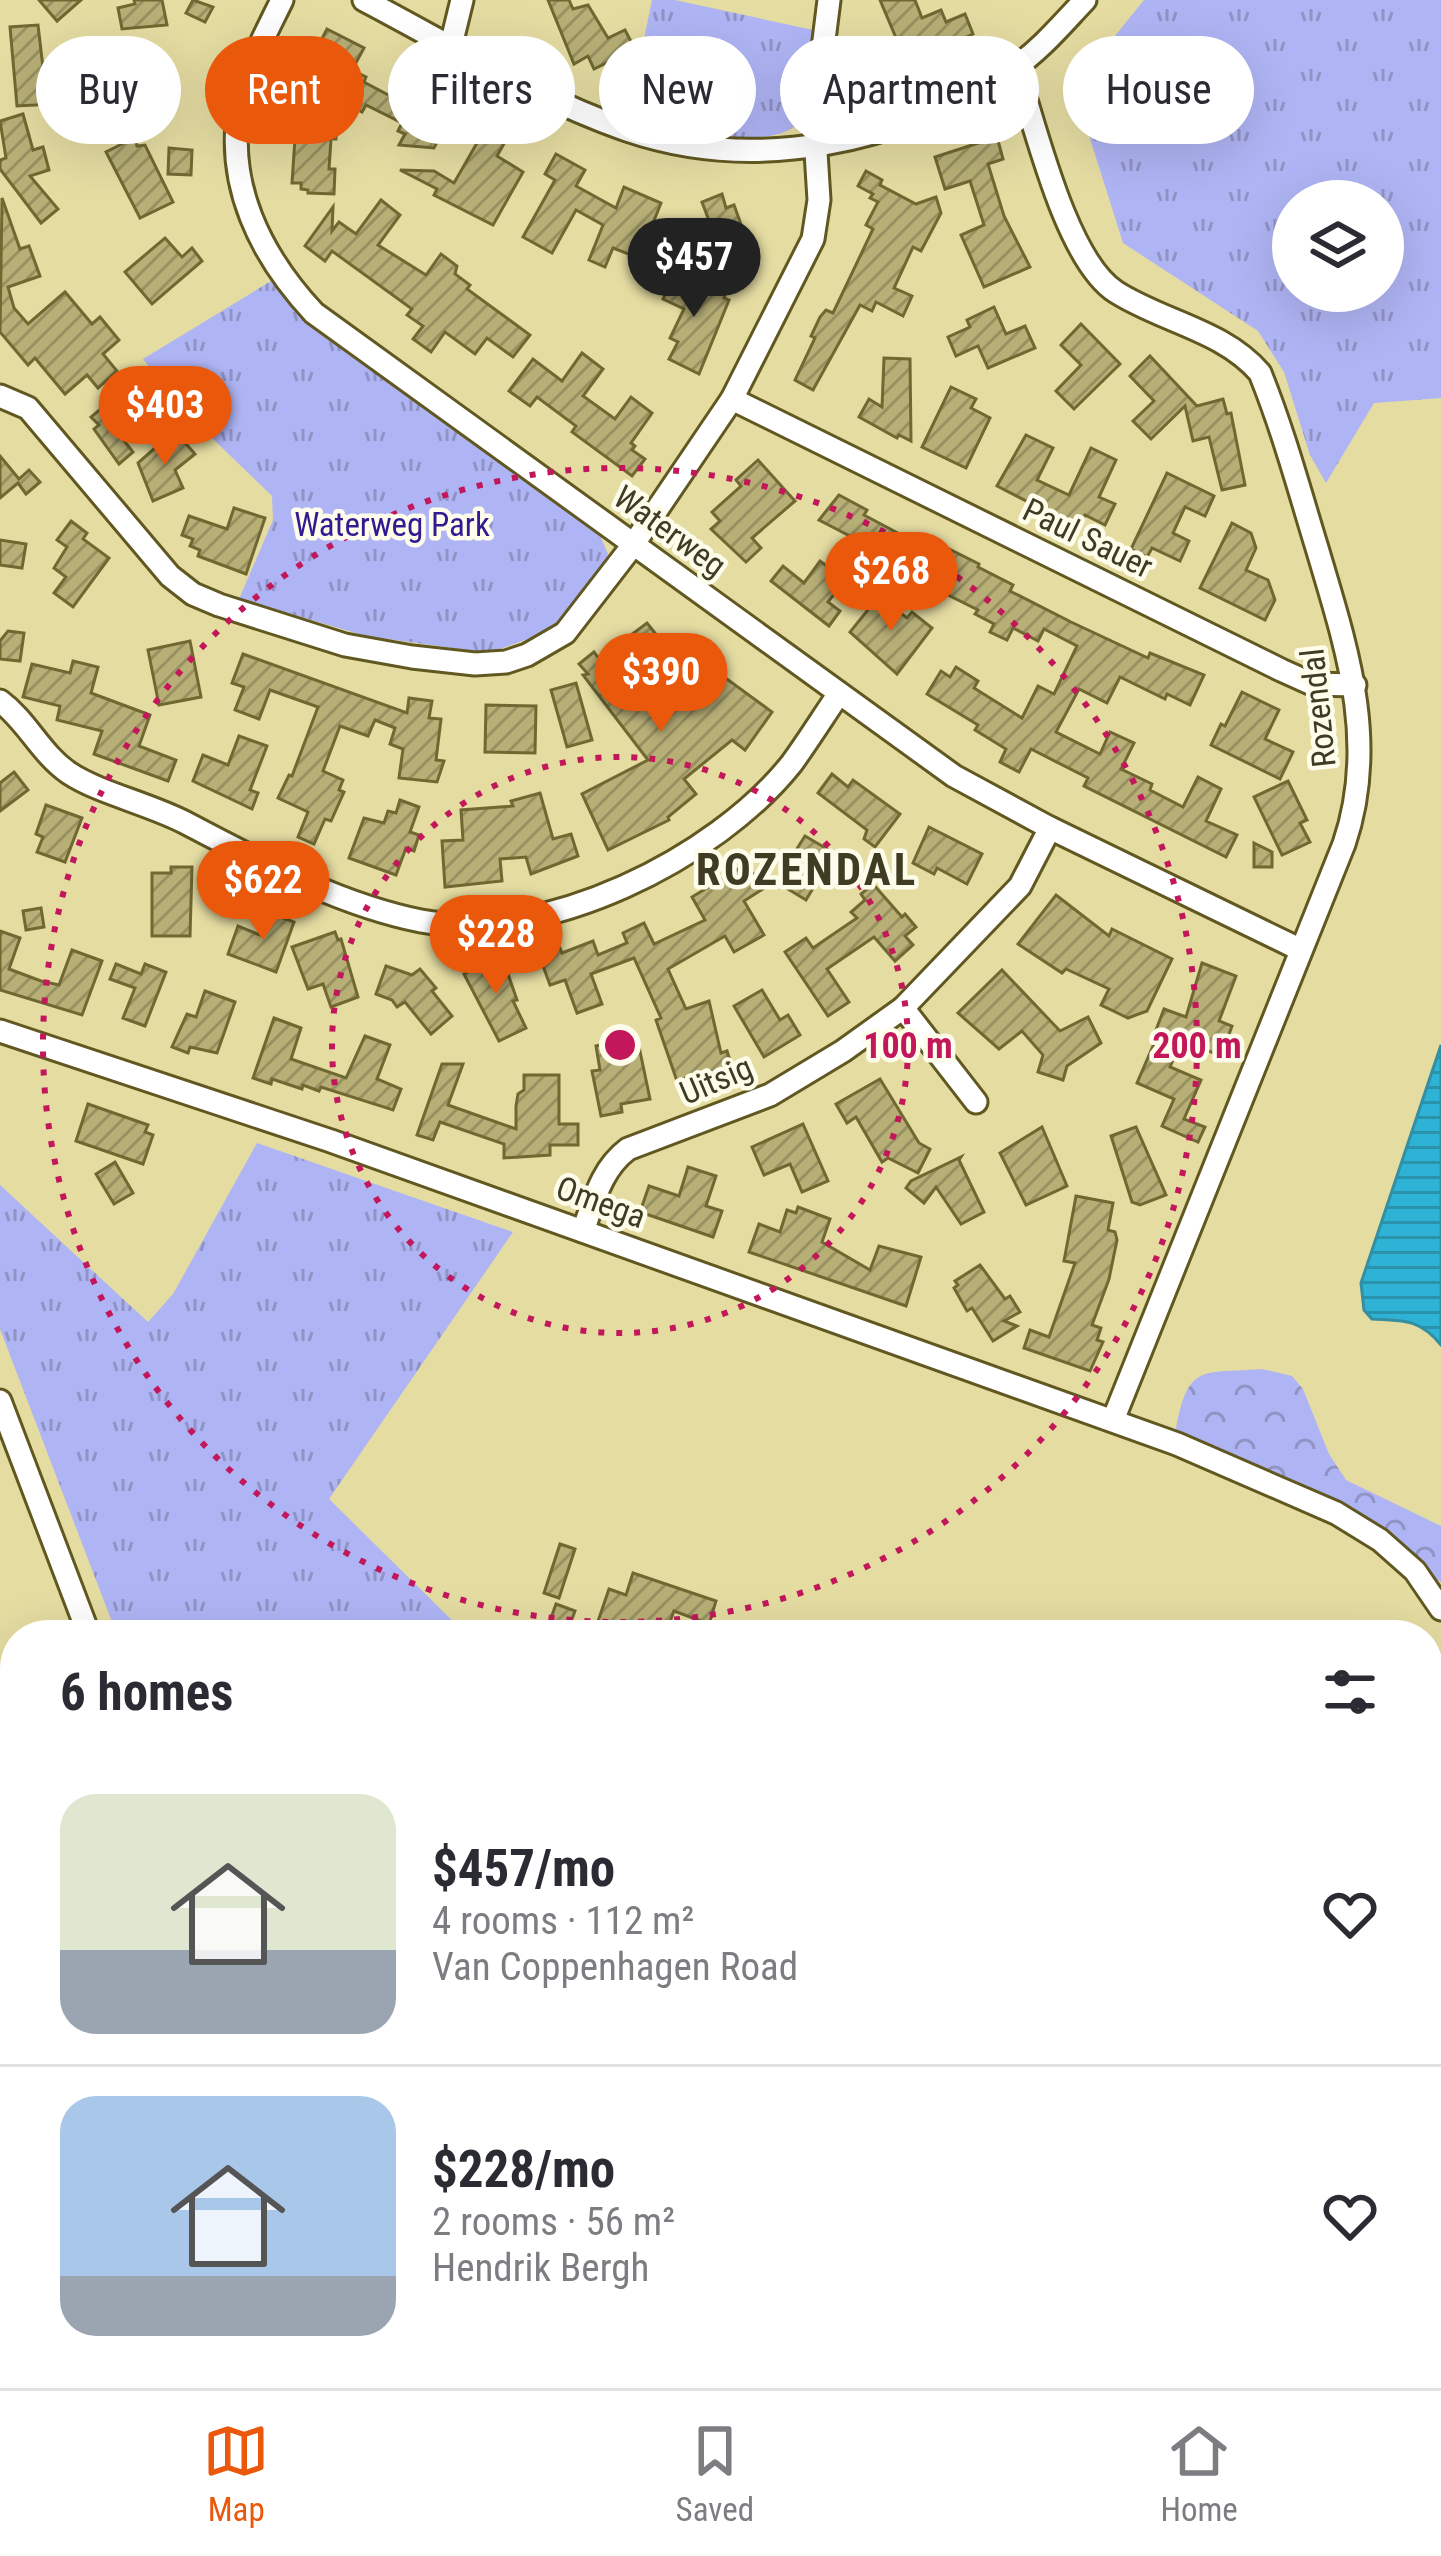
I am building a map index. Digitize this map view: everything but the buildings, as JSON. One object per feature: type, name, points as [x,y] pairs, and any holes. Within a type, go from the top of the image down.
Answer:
[{"type":"street","name":"Waterweg","points":[[282,0],[249,72],[237,122],[237,153],[247,208],[275,268],[314,313],[954,776],[1299,949]]},
{"type":"street","points":[[364,0],[434,36]]},
{"type":"street","points":[[453,36],[462,0]]},
{"type":"street","points":[[0,396],[28,408],[170,576],[193,594],[345,645],[475,664],[527,655],[565,633],[633,545],[733,399],[813,239],[818,200],[814,120],[829,0]]},
{"type":"street","points":[[1039,45],[1085,0]]},
{"type":"street","points":[[575,109],[674,144],[772,151],[820,144]]},
{"type":"street","name":"Rozendal","points":[[1039,136],[1083,258],[1100,280],[1118,294],[1238,350],[1260,373],[1301,491],[1355,685],[1360,754],[1353,816],[1113,1420]]},
{"type":"street","name":"Paul Sauer","points":[[733,399],[1296,677],[1312,684],[1355,685]]},
{"type":"street","points":[[0,701],[49,757],[79,779],[150,804],[336,896],[402,916],[452,924],[558,910],[633,884],[673,863],[738,816],[790,765],[838,695]]},
{"type":"street","name":"Uitsig","points":[[583,1231],[603,1178],[613,1160],[628,1149],[770,1095],[903,1008],[1020,886],[1050,828]]},
{"type":"street","points":[[903,1008],[976,1102]]},
{"type":"street","name":"Omega","points":[[0,1030],[268,1119],[1177,1444],[1336,1513],[1380,1540],[1415,1571],[1441,1609]]},
{"type":"street","points":[[0,1401],[83,1620]]},
{"type":"green space","points":[[652,0],[675,0],[813,30],[812,36],[780,36],[780,133],[756,137],[756,36],[645,36]]},
{"type":"green space","points":[[1144,0],[1441,0],[1441,398],[1374,403],[1326,483],[1310,455],[1284,372],[1258,331],[1123,243],[1092,144],[1254,144],[1254,36],[1115,36]]},
{"type":"green space","name":"Waterweg Park","points":[[271,281],[327,334],[599,533],[608,554],[602,569],[546,633],[488,653],[366,636],[239,599],[273,520],[272,496],[184,411],[143,359]]},
{"type":"green space","points":[[257,1143],[513,1232],[329,1499],[452,1620],[111,1620],[0,1329],[0,1185],[148,1322],[173,1294]]},
{"type":"green space","points":[[1262,1369],[1292,1376],[1303,1389],[1329,1454],[1346,1480],[1441,1526],[1441,1582],[1176,1429],[1186,1392],[1201,1376]]},
{"type":"shaded area","points":[[1441,1045],[1441,1345],[1418,1325],[1372,1319],[1364,1310],[1361,1283]]},
{"type":"district","name":"ROZENDAL","points":[[807,869]]}]
